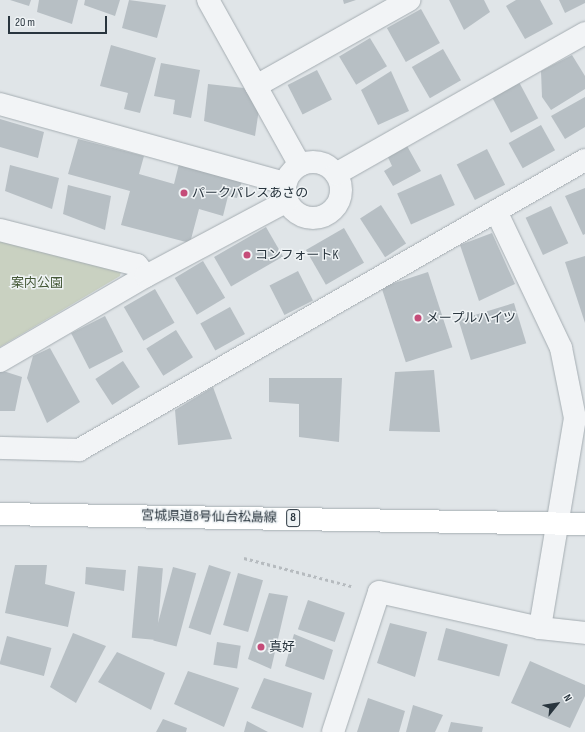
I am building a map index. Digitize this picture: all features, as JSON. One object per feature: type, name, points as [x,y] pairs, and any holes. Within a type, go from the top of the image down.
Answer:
[{"type":"main road","name":"宮城県道8号仙台松島線","points":[[0,514],[585,524]]},
{"type":"street","points":[[208,0],[300,165]]},
{"type":"street","points":[[256,86],[408,0]]},
{"type":"street","points":[[336,174],[585,33]]},
{"type":"street","points":[[0,104],[286,192],[299,215],[308,218],[326,215],[339,202],[341,192],[336,174],[322,163],[300,165]]},
{"type":"street","points":[[0,448],[79,450],[585,160]]},
{"type":"street","points":[[0,361],[286,192],[300,165]]},
{"type":"street","points":[[496,211],[561,348],[575,418],[556,524],[540,628]]},
{"type":"street","points":[[0,230],[137,264],[146,276]]},
{"type":"street","points":[[333,732],[379,592],[540,628],[585,633]]},
{"type":"path","points":[[244,558],[379,592]]},
{"type":"green space","name":"案内公園","points":[[0,236],[122,266],[120,276],[0,347]]},
{"type":"building","points":[[10,0],[31,0],[29,6]]},
{"type":"building","points":[[39,0],[78,0],[72,24],[37,12]]},
{"type":"building","points":[[85,0],[120,0],[115,16],[84,5]]},
{"type":"building","points":[[129,0],[166,5],[157,38],[122,28]]},
{"type":"building","points":[[343,0],[356,0],[344,4]]},
{"type":"building","points":[[449,0],[484,0],[490,12],[464,30]]},
{"type":"building","points":[[516,0],[540,0],[553,24],[525,39],[506,6]]},
{"type":"building","points":[[559,0],[585,0],[585,3],[565,13]]},
{"type":"building","points":[[421,9],[440,43],[406,62],[387,28]]},
{"type":"building","points":[[370,38],[387,66],[356,85],[339,57]]},
{"type":"building","points":[[111,45],[156,58],[140,113],[124,109],[128,93],[100,86]]},
{"type":"building","points":[[443,49],[461,80],[430,98],[412,67]]},
{"type":"building","points":[[572,55],[585,76],[585,89],[551,110],[542,97],[541,71]]},
{"type":"building","points":[[161,63],[200,70],[191,118],[173,114],[175,100],[154,96]]},
{"type":"building","points":[[317,70],[332,99],[303,114],[288,85]]},
{"type":"building","points":[[391,71],[409,111],[378,125],[361,90]]},
{"type":"building","points":[[519,82],[538,118],[511,133],[492,97]]},
{"type":"building","points":[[208,84],[244,88],[259,109],[255,136],[204,121]]},
{"type":"building","points":[[585,97],[585,127],[565,139],[551,116]]},
{"type":"building","points":[[0,119],[44,132],[38,158],[0,147]]},
{"type":"building","points":[[541,125],[555,150],[523,168],[509,143]]},
{"type":"building","name":"パークパレスあさの","points":[[78,139],[144,156],[139,174],[174,184],[179,164],[242,181],[237,198],[228,196],[223,216],[199,209],[190,243],[121,225],[130,191],[68,174]]},
{"type":"building","points":[[406,144],[421,171],[393,186],[384,171],[392,166],[386,153]]},
{"type":"building","points":[[487,149],[505,185],[475,200],[457,164]]},
{"type":"building","points":[[10,165],[59,178],[52,209],[5,191]]},
{"type":"building","points":[[441,174],[455,205],[411,225],[397,194]]},
{"type":"building","points":[[68,185],[111,196],[105,230],[63,214]]},
{"type":"building","points":[[585,188],[585,234],[583,235],[565,196]]},
{"type":"building","points":[[381,205],[406,244],[385,257],[360,219]]},
{"type":"building","points":[[551,206],[568,243],[543,255],[526,218]]},
{"type":"building","name":"コンフォートK","points":[[266,227],[283,256],[231,286],[214,257]]},
{"type":"building","points":[[344,228],[364,263],[326,285],[306,250]]},
{"type":"building","points":[[492,233],[515,284],[479,301],[460,245]]},
{"type":"building","points":[[585,256],[585,323],[565,262]]},
{"type":"building","points":[[203,261],[225,298],[197,315],[175,278]]},
{"type":"building","points":[[298,271],[313,300],[284,315],[269,286]]},
{"type":"building","name":"メープルハイツ","points":[[428,272],[452,347],[406,362],[381,287]]},
{"type":"building","points":[[155,289],[175,323],[143,341],[124,307]]},
{"type":"building","points":[[514,303],[526,343],[471,360],[459,320]]},
{"type":"building","points":[[230,307],[245,334],[215,351],[200,323]]},
{"type":"building","points":[[105,316],[123,352],[89,369],[71,333]]},
{"type":"building","points":[[176,330],[193,357],[163,376],[146,349]]},
{"type":"building","points":[[50,348],[80,402],[47,423],[27,378],[33,356]]},
{"type":"building","points":[[123,361],[140,387],[112,405],[95,379]]},
{"type":"building","points":[[0,370],[22,377],[15,411],[0,411]]},
{"type":"building","points":[[434,370],[440,432],[389,431],[395,372]]},
{"type":"building","points":[[269,378],[342,378],[339,442],[299,437],[299,404],[269,402]]},
{"type":"building","points":[[213,387],[232,439],[178,445],[175,410]]},
{"type":"building","points":[[15,565],[47,565],[45,584],[75,592],[68,627],[5,613]]},
{"type":"building","points":[[209,565],[231,572],[210,635],[189,628]]},
{"type":"building","points":[[138,566],[163,568],[157,640],[132,638]]},
{"type":"building","points":[[86,567],[126,570],[124,591],[85,584]]},
{"type":"building","points":[[173,567],[196,573],[177,647],[153,640]]},
{"type":"building","points":[[238,573],[263,580],[248,632],[223,625]]},
{"type":"building","points":[[269,593],[288,596],[271,669],[248,659]]},
{"type":"building","points":[[308,600],[345,613],[335,642],[298,629]]},
{"type":"building","points":[[390,623],[427,632],[415,677],[377,663]]},
{"type":"building","points":[[446,628],[508,645],[499,676],[437,660]]},
{"type":"building","points":[[73,633],[106,646],[76,703],[50,687]]},
{"type":"building","points":[[294,634],[333,650],[324,680],[285,666]]},
{"type":"building","points":[[7,636],[51,648],[44,676],[0,664]]},
{"type":"building","points":[[217,642],[241,646],[237,668],[213,665]]},
{"type":"building","points":[[117,652],[165,673],[151,710],[98,682]]},
{"type":"building","points":[[530,661],[585,685],[585,696],[570,728],[511,703]]},
{"type":"building","points":[[188,671],[239,688],[224,727],[174,704]]},
{"type":"building","points":[[264,678],[312,693],[303,728],[251,708]]},
{"type":"building","points":[[368,698],[405,711],[399,732],[357,732]]},
{"type":"building","points":[[413,705],[443,715],[435,732],[406,732]]},
{"type":"building","points":[[163,719],[187,728],[186,732],[156,732]]},
{"type":"building","points":[[247,721],[268,732],[244,732]]},
{"type":"building","points":[[451,722],[483,727],[482,732],[448,732]]},
{"type":"place","name":"パークパレスあさの","points":[[184,193]]},
{"type":"place","name":"コンフォートK","points":[[247,255]]},
{"type":"place","name":"メープルハイツ","points":[[418,318]]},
{"type":"place","name":"真好","points":[[261,647]]}]
